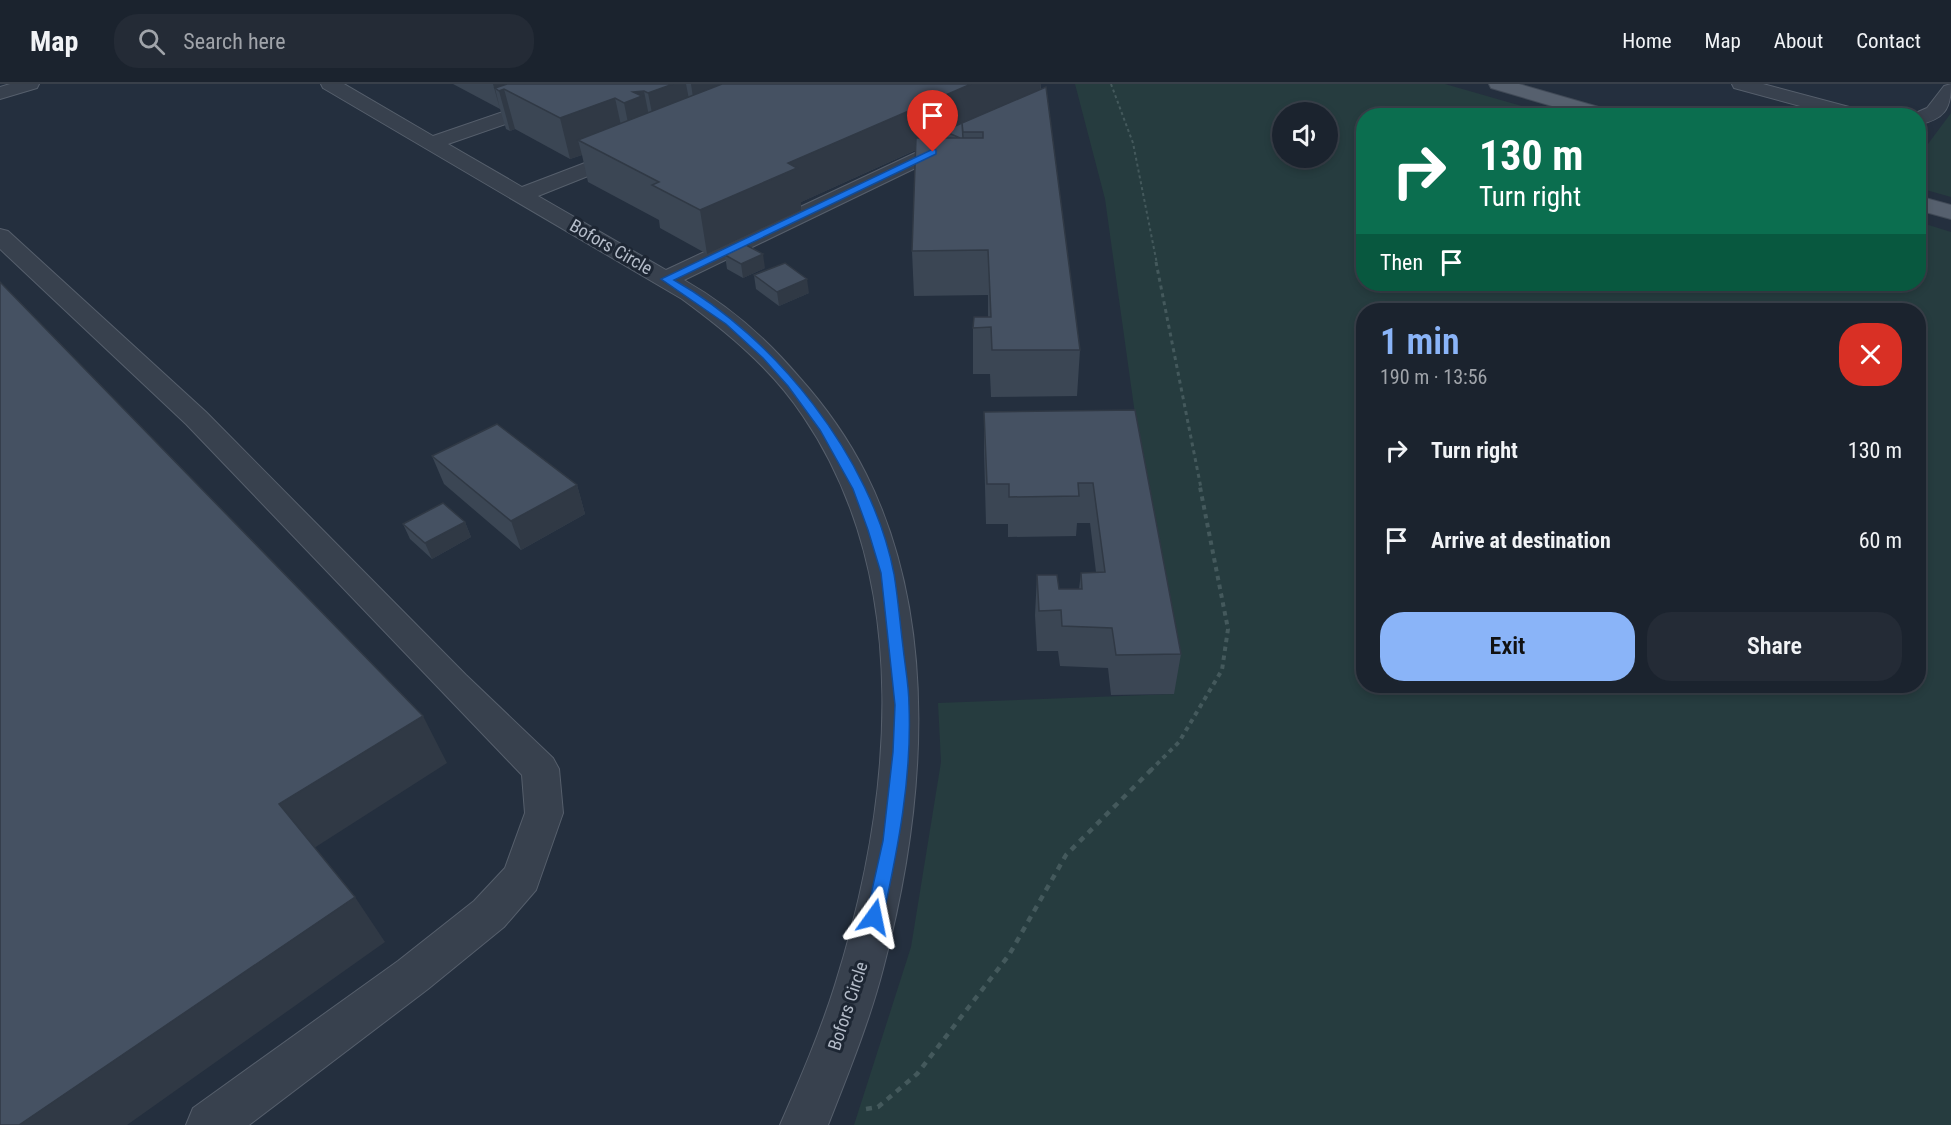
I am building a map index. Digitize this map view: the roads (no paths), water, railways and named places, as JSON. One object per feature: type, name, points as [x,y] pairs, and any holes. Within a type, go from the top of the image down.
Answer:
[{"type":"main road","points":[[1498,84],[1581,108]]},
{"type":"main road","points":[[1926,205],[1951,212]]},
{"type":"street","points":[[0,93],[30,84]]},
{"type":"street","name":"Bofors Circle","points":[[330,84],[666,279],[729,322],[767,355],[792,384],[826,429],[859,489],[887,573],[902,705],[901,752],[891,841],[870,937],[844,1023],[805,1120]]},
{"type":"street","points":[[432,143],[602,84]]},
{"type":"street","points":[[1741,84],[1831,108]]},
{"type":"street","points":[[1926,116],[1934,112],[1951,90]]},
{"type":"street","points":[[666,279],[976,131]]},
{"type":"street","points":[[522,195],[640,148]]},
{"type":"street","points":[[0,236],[196,418],[445,676],[540,769],[544,813],[522,878],[509,893],[489,914],[413,975],[210,1125]]}]
